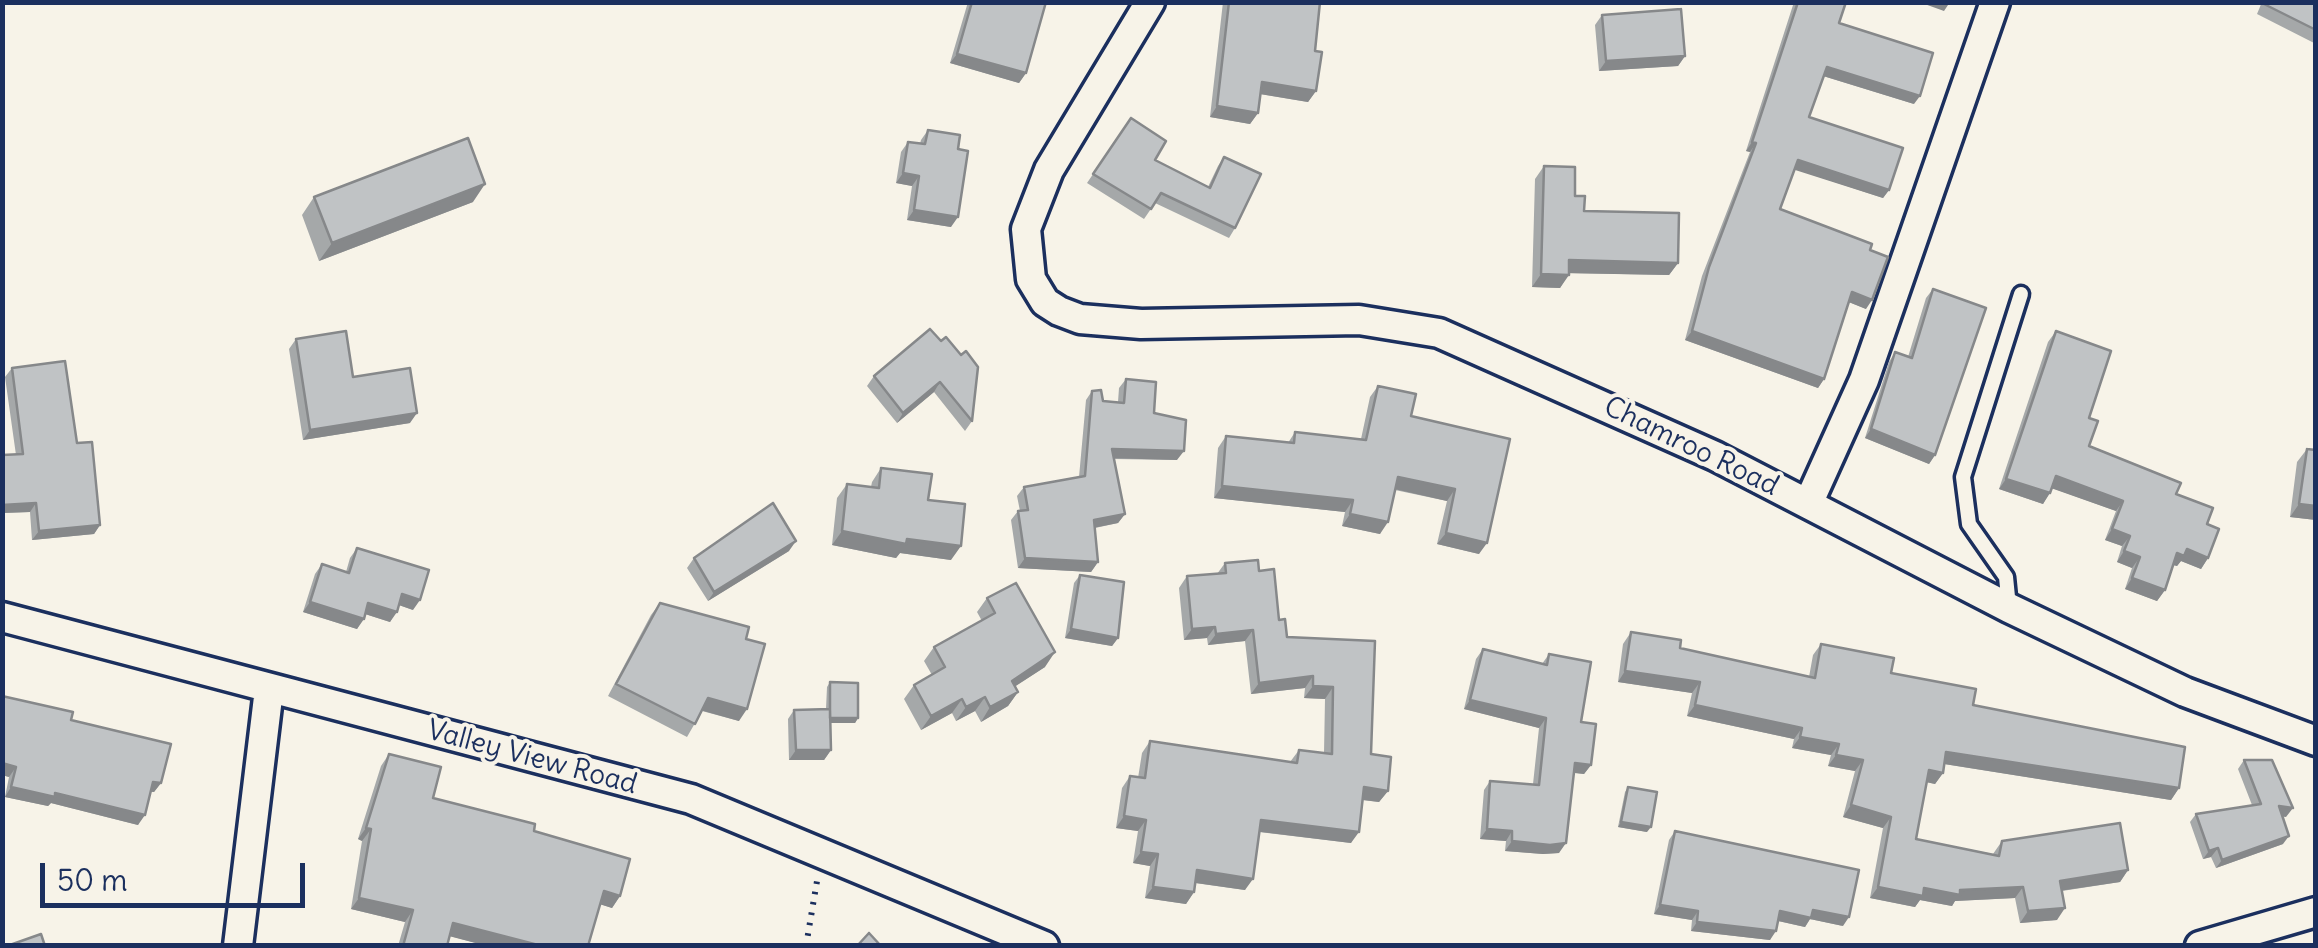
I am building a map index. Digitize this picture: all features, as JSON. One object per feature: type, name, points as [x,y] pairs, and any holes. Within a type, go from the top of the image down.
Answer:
[{"type":"street","name":"Chamroo Road","points":[[1150,2],[1049,170],[1026,229],[1027,260],[1036,290],[1059,311],[1080,319],[1140,324],[1359,320],[1439,333],[1679,440],[2009,608],[2185,692],[2316,741]]},
{"type":"street","points":[[1808,504],[1864,380],[1994,2]]},
{"type":"street","name":"Valley View Road","points":[[2,618],[691,799],[1044,946]]},
{"type":"street","points":[[238,946],[268,689]]},
{"type":"street","points":[[2200,946],[2316,912]]},
{"type":"lane","points":[[2009,608],[2006,577],[1968,524],[1963,477],[2021,294]]},
{"type":"path","points":[[806,946],[821,855]]},
{"type":"building","points":[[972,2],[1046,2],[1026,73],[957,54]]},
{"type":"building","points":[[1229,2],[1320,2],[1315,51],[1322,52],[1316,91],[1262,82],[1258,113],[1217,106]]},
{"type":"building","points":[[1798,2],[1846,2],[1839,23],[1933,53],[1920,96],[1827,67],[1809,117],[1903,148],[1889,190],[1798,160],[1780,209],[1872,244],[1870,250],[1888,257],[1872,300],[1852,292],[1824,379],[1692,331],[1709,267],[1756,143],[1752,142]]},
{"type":"building","points":[[2316,2],[2316,30],[2264,4]]},
{"type":"building","points":[[1681,9],[1685,56],[1606,61],[1602,15]]},
{"type":"building","points":[[1131,118],[1166,141],[1155,160],[1210,188],[1224,157],[1261,174],[1235,228],[1161,193],[1151,209],[1093,174]]},
{"type":"building","points":[[928,130],[960,135],[958,149],[968,151],[958,217],[914,210],[919,176],[903,173],[908,142],[925,144]]},
{"type":"building","points":[[468,138],[485,184],[332,243],[314,197]]},
{"type":"building","points":[[1544,166],[1575,167],[1575,196],[1585,196],[1584,211],[1679,213],[1678,263],[1569,260],[1569,275],[1541,274]]},
{"type":"building","points":[[1933,289],[1986,308],[1935,455],[1871,429],[1895,352],[1912,358]]},
{"type":"building","points":[[930,329],[941,341],[946,337],[961,355],[966,351],[978,367],[972,421],[940,382],[903,413],[874,376]]},
{"type":"building","points":[[346,331],[353,377],[410,368],[417,413],[310,430],[296,339]]},
{"type":"building","points":[[2056,331],[2111,351],[2089,418],[2098,421],[2089,446],[2181,483],[2176,494],[2213,508],[2207,524],[2219,529],[2208,558],[2187,549],[2184,556],[2177,553],[2165,590],[2132,578],[2140,557],[2124,551],[2130,536],[2112,529],[2123,501],[2056,476],[2050,493],[2006,479]]},
{"type":"building","points":[[65,361],[77,443],[92,442],[100,525],[39,531],[36,503],[2,505],[2,455],[23,454],[12,368]]},
{"type":"building","points":[[1126,379],[1156,382],[1154,413],[1186,420],[1184,451],[1112,449],[1125,514],[1094,520],[1098,562],[1025,558],[1018,511],[1028,510],[1024,487],[1085,476],[1092,391],[1101,390],[1103,401],[1124,403]]},
{"type":"building","points":[[1378,386],[1416,394],[1411,416],[1510,439],[1487,543],[1446,533],[1455,489],[1398,477],[1388,522],[1350,514],[1353,500],[1222,486],[1226,436],[1294,443],[1295,432],[1366,440]]},
{"type":"building","points":[[2307,449],[2316,450],[2316,506],[2299,504]]},
{"type":"building","points":[[881,468],[932,474],[928,500],[965,504],[961,546],[907,539],[906,544],[842,531],[847,484],[879,488]]},
{"type":"building","points":[[773,503],[796,541],[714,592],[694,558]]},
{"type":"building","points":[[357,548],[429,570],[420,600],[402,594],[397,612],[368,603],[364,619],[310,602],[322,564],[349,573]]},
{"type":"building","points":[[1258,560],[1259,571],[1274,569],[1279,620],[1285,619],[1287,637],[1375,641],[1371,754],[1391,757],[1388,791],[1364,787],[1359,832],[1261,820],[1253,879],[1197,870],[1194,892],[1153,887],[1158,854],[1141,852],[1146,820],[1124,816],[1130,776],[1145,778],[1150,741],[1297,763],[1299,750],[1332,754],[1333,687],[1313,686],[1313,676],[1259,683],[1253,630],[1216,634],[1215,627],[1192,629],[1187,576],[1226,573],[1225,563]]},
{"type":"building","points":[[1080,575],[1124,582],[1118,638],[1071,629]]},
{"type":"building","points":[[1016,583],[1055,652],[1012,681],[1018,692],[990,707],[985,697],[966,707],[962,699],[931,716],[914,685],[945,667],[934,647],[995,613],[987,598]]},
{"type":"building","points":[[660,603],[749,627],[746,639],[765,644],[747,709],[708,698],[695,724],[616,684]]},
{"type":"building","points":[[1631,632],[1681,640],[1680,648],[1815,678],[1821,644],[1894,658],[1891,673],[1976,689],[1973,705],[2185,747],[2179,788],[1946,752],[1943,773],[1929,770],[1916,839],[1999,856],[2002,841],[2120,823],[2128,870],[2060,881],[2065,908],[2028,911],[2023,887],[1960,890],[1960,895],[1924,888],[1923,896],[1878,887],[1891,817],[1851,805],[1863,760],[1836,755],[1839,744],[1800,737],[1802,728],[1695,705],[1700,682],[1625,671]]},
{"type":"building","points":[[1483,649],[1547,665],[1549,654],[1591,662],[1581,722],[1596,724],[1591,765],[1575,763],[1566,843],[1512,841],[1512,831],[1487,829],[1490,781],[1539,785],[1546,718],[1470,700]]},
{"type":"building","points":[[830,682],[858,683],[858,718],[830,718]]},
{"type":"building","points":[[2,696],[73,712],[71,720],[171,744],[161,783],[153,782],[145,815],[55,793],[55,797],[11,787],[16,767],[2,763]]},
{"type":"building","points":[[830,709],[831,750],[796,750],[794,710]]},
{"type":"building","points":[[389,754],[441,767],[433,798],[535,824],[534,831],[630,859],[620,896],[604,891],[588,946],[542,946],[453,923],[447,946],[403,946],[413,910],[359,898],[371,829],[366,828]]},
{"type":"building","points":[[2244,760],[2272,760],[2293,808],[2279,806],[2289,836],[2222,860],[2218,848],[2209,851],[2196,814],[2261,804]]},
{"type":"building","points":[[1628,787],[1657,792],[1651,827],[1621,822]]},
{"type":"building","points":[[1675,831],[1859,870],[1849,917],[1813,910],[1811,918],[1780,911],[1776,931],[1697,922],[1698,911],[1660,905]]},
{"type":"building","points":[[869,933],[881,946],[857,946]]},
{"type":"building","points":[[41,934],[45,946],[7,946]]}]
